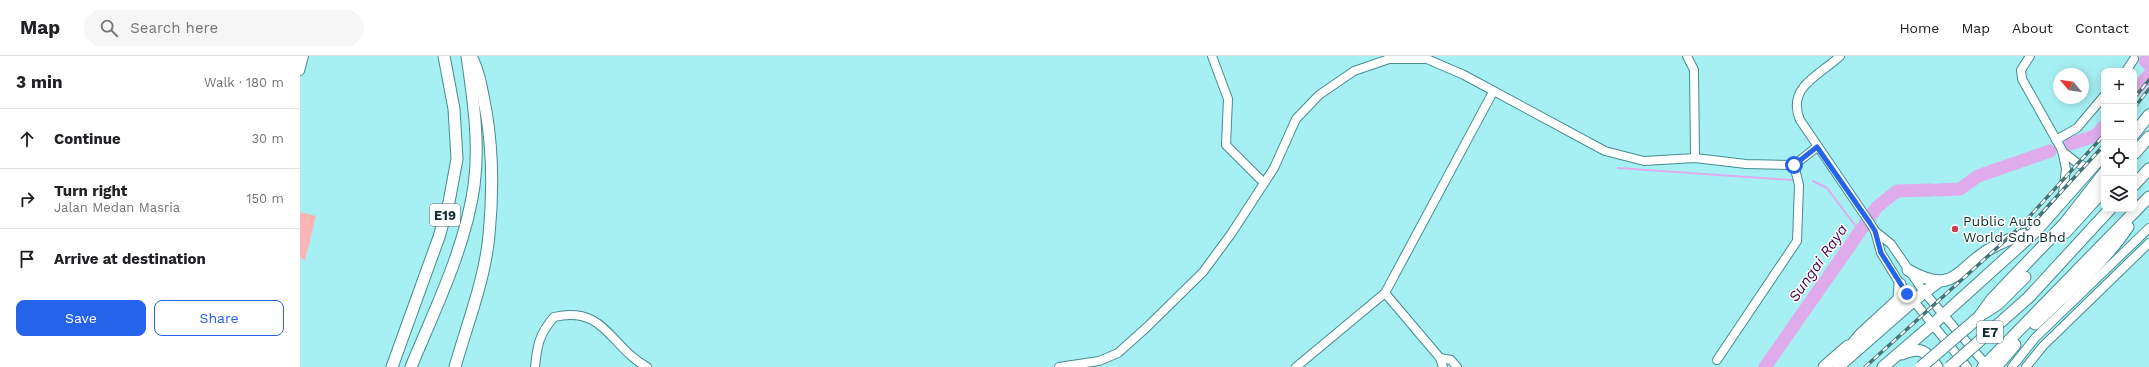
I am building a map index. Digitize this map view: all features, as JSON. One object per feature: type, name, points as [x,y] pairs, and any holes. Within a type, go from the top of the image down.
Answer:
[{"type":"highway","name":"E19","points":[[392,367],[439,237],[449,202],[457,160],[454,109],[444,56]]},
{"type":"highway","name":"E19","points":[[411,367],[445,282],[465,226],[474,186],[476,115],[467,56]]},
{"type":"highway","points":[[456,367],[479,284],[489,236],[492,172],[489,130],[477,68],[471,56]]},
{"type":"highway","points":[[2137,119],[2149,109]]},
{"type":"highway","points":[[2137,130],[2149,115]]},
{"type":"highway","points":[[2137,151],[2149,137]]},
{"type":"highway","points":[[1883,367],[1944,315],[2035,232],[2101,157]]},
{"type":"highway","points":[[2137,182],[2149,169]]},
{"type":"highway","name":"E7","points":[[1979,317],[1992,299],[2065,223],[2102,176]]},
{"type":"highway","name":"E7","points":[[1921,367],[1979,317],[1998,304],[2101,193]]},
{"type":"highway","points":[[1988,366],[2034,325],[2093,268],[2118,241],[2146,201]]},
{"type":"highway","points":[[1988,366],[2146,201]]},
{"type":"highway","name":"E7","points":[[1950,367],[2029,297],[2107,212]]},
{"type":"highway","points":[[1908,270],[1929,281],[1938,282],[1949,280],[1958,276],[1987,251],[2004,242],[2035,232]]},
{"type":"highway","points":[[1838,367],[1913,301],[1938,282]]},
{"type":"highway","points":[[1824,367],[1899,299],[1900,284]]},
{"type":"highway","points":[[1833,367],[1861,334]]},
{"type":"highway","points":[[1896,356],[1912,350],[1920,350],[1927,353],[1937,367]]},
{"type":"street","points":[[300,71],[304,56]]},
{"type":"street","points":[[1212,56],[1228,99],[1226,145],[1264,183]]},
{"type":"street","points":[[1687,56],[1694,70],[1695,158]]},
{"type":"street","points":[[1840,56],[1806,84],[1796,100],[1796,110],[1800,120],[1875,231],[1881,253],[1900,284],[1967,367]]},
{"type":"street","points":[[2030,56],[2021,70],[2022,79],[2062,150],[2077,163],[2091,168]]},
{"type":"street","points":[[1059,367],[1099,361],[1118,353],[1147,327],[1203,272],[1231,234],[1274,168],[1296,119],[1320,95],[1354,71],[1389,59],[1427,59],[1464,75],[1493,92],[1605,151],[1644,160],[1695,158],[1746,164],[1794,165],[1817,147]]},
{"type":"street","points":[[2128,68],[2134,59]]},
{"type":"street","points":[[1296,367],[1385,293],[1493,92]]},
{"type":"street","points":[[2056,140],[2077,128],[2101,100]]},
{"type":"street","points":[[2061,203],[2066,169],[2062,150]]},
{"type":"street","points":[[1717,360],[1797,241],[1800,185],[1794,165]]},
{"type":"street","points":[[2012,367],[2035,338],[2149,228]]},
{"type":"street","points":[[1875,231],[1891,244],[1924,292],[1988,366]]},
{"type":"street","points":[[2026,367],[2043,346],[2149,243]]},
{"type":"street","points":[[1385,293],[1440,358],[1443,367]]},
{"type":"street","points":[[534,367],[537,344],[546,326],[554,317],[577,314],[597,322],[647,367]]},
{"type":"street","points":[[1440,358],[1451,360],[1457,367]]},
{"type":"shaded area","points":[[300,212],[316,216],[305,260],[300,258]]},
{"type":"waterway","points":[[2145,61],[2149,64]]},
{"type":"waterway","name":"Sungai Raya","points":[[2137,89],[2149,75]]},
{"type":"waterway","name":"Sungai Raya","points":[[2070,144],[2095,136],[2101,129]]},
{"type":"waterway","name":"Sungai Raya","points":[[1939,190],[1960,189],[1978,176],[2050,151]]},
{"type":"waterway","points":[[1618,168],[1792,180]]},
{"type":"waterway","points":[[1813,181],[1827,188],[1860,232]]},
{"type":"waterway","name":"Sungai Raya","points":[[1765,367],[1877,207],[1897,191],[1932,190]]},
{"type":"railway","points":[[2137,94],[2149,80]]},
{"type":"railway","points":[[2137,104],[2149,89]]},
{"type":"railway","points":[[1865,367],[2019,228],[2101,138]]},
{"type":"railway","points":[[2027,229],[2101,148]]},
{"type":"place","name":"Public Auto World Sdn Bhd","points":[[1955,229]]},
{"type":"route","points":[[1794,165],[1817,147],[1875,231],[1881,253],[1907,294]]}]
